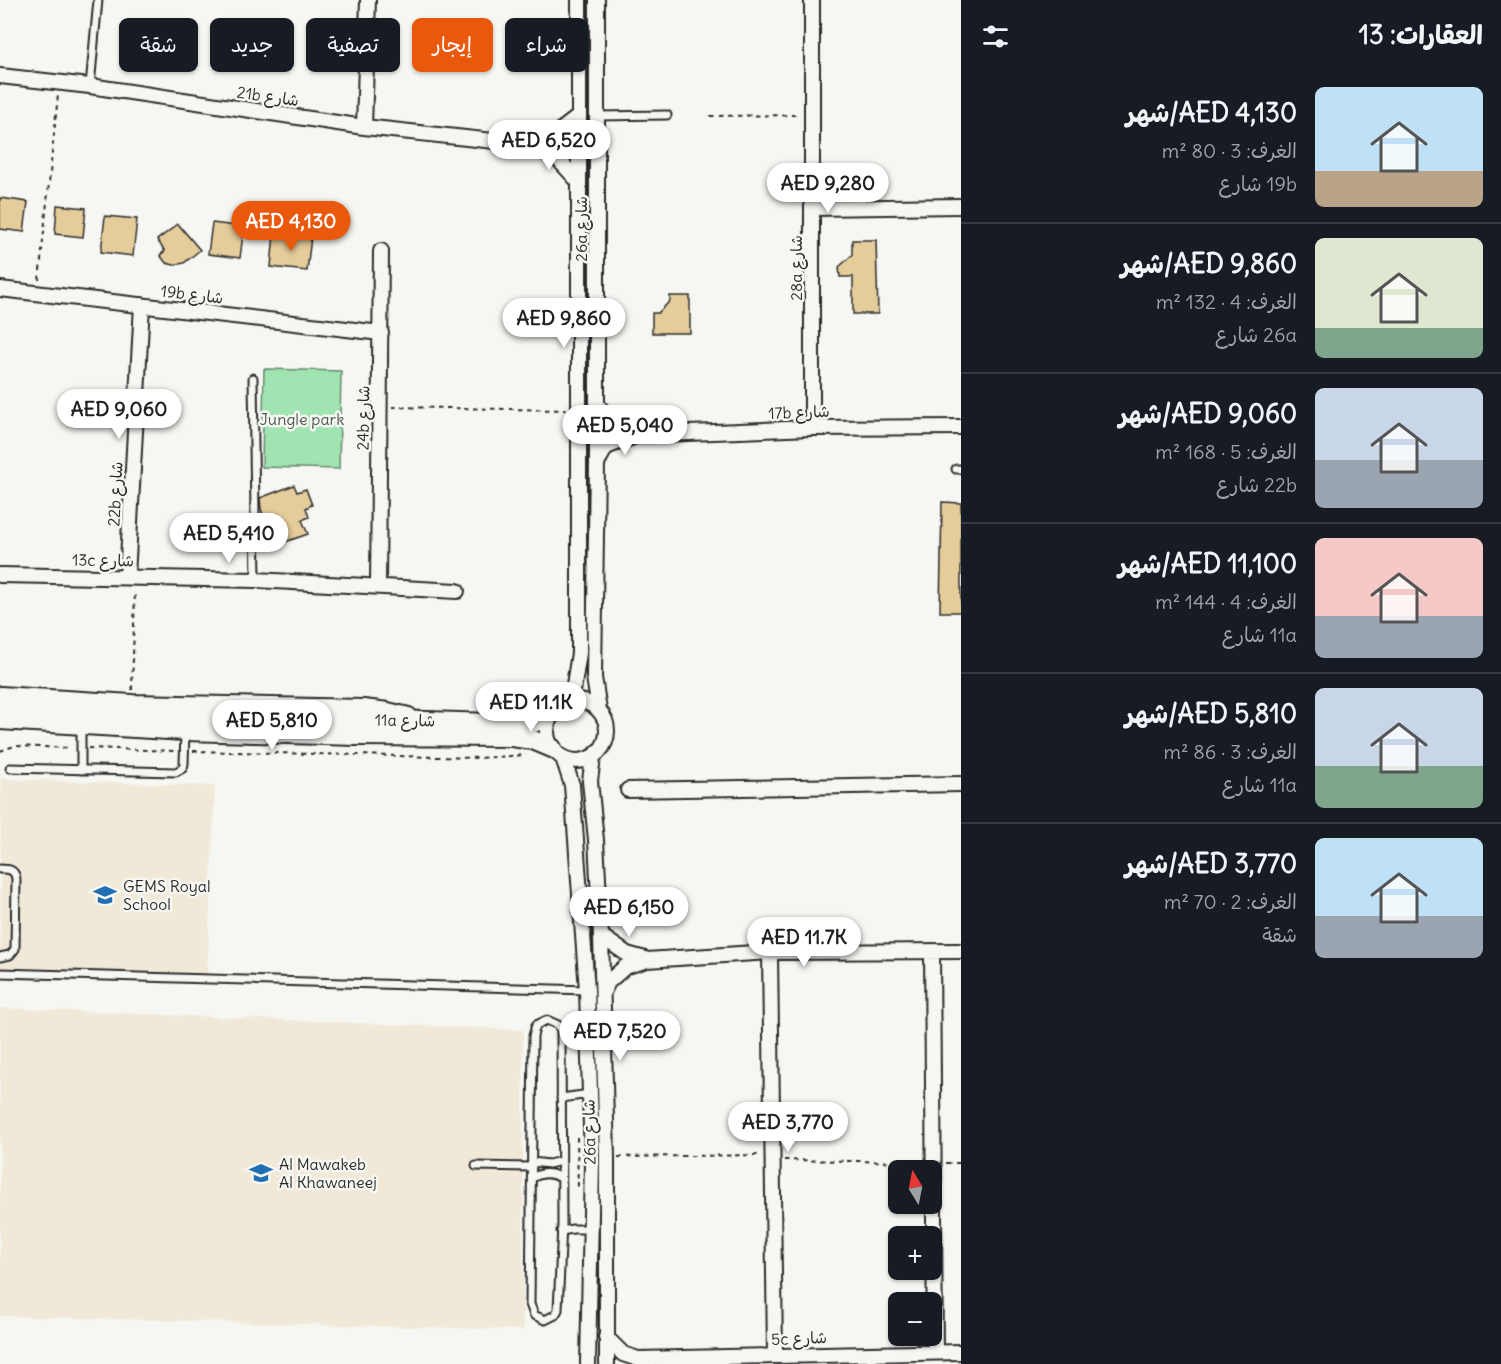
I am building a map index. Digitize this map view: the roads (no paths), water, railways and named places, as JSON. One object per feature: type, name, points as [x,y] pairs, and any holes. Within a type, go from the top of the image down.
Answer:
[{"type":"street","points":[[364,127],[368,0]]},
{"type":"street","name":"26a شارع","points":[[559,708],[577,675],[579,653],[579,0]]},
{"type":"street","name":"26a شارع","points":[[597,0],[597,463],[594,677],[598,710]]},
{"type":"street","name":"28a شارع","points":[[812,0],[812,428]]},
{"type":"street","name":"21b شارع","points":[[0,76],[90,86],[364,127],[531,146],[558,159],[579,182]]},
{"type":"street","points":[[531,146],[552,137],[578,117]]},
{"type":"street","points":[[812,208],[961,206]]},
{"type":"street","name":"24b شارع","points":[[378,586],[381,251]]},
{"type":"street","name":"19b شارع","points":[[0,289],[381,333]]},
{"type":"street","name":"22b شارع","points":[[127,577],[142,305]]},
{"type":"street","name":"17b شارع","points":[[597,404],[611,423],[638,435]]},
{"type":"street","name":"17b شارع","points":[[597,463],[606,447],[638,435],[812,428],[961,427]]},
{"type":"street","name":"13c شارع","points":[[0,575],[256,580],[456,591]]},
{"type":"street","points":[[0,694],[132,702],[364,707],[399,712],[422,720]]},
{"type":"street","points":[[571,702],[586,702],[598,710],[606,723],[607,739],[604,746],[593,757],[579,762],[557,753],[547,733],[547,726],[559,708],[571,702]]},
{"type":"street","name":"11a شارع","points":[[2,717],[143,712],[522,724],[536,722],[559,708]]},
{"type":"street","name":"11a شارع","points":[[2,717],[81,726],[356,736],[512,737],[533,741],[557,753]]},
{"type":"street","name":"26a شارع","points":[[557,753],[572,785],[586,990],[592,1229],[588,1364]]},
{"type":"street","name":"26a شارع","points":[[593,757],[590,781],[601,936],[608,1216],[606,1364]]},
{"type":"street","points":[[628,790],[961,784]]},
{"type":"street","points":[[601,936],[627,954],[647,960]]},
{"type":"street","points":[[932,951],[935,1352]]},
{"type":"street","points":[[603,992],[608,982],[625,967],[647,960],[770,952],[961,951]]},
{"type":"street","points":[[770,952],[775,1355]]},
{"type":"street","name":"5c شارع","points":[[606,1337],[633,1362],[702,1361],[775,1355],[862,1358],[961,1352]]},
{"type":"lane","points":[[90,86],[98,0]]},
{"type":"lane","points":[[597,116],[667,115]]},
{"type":"lane","points":[[254,378],[256,580]]},
{"type":"lane","points":[[81,726],[81,770]]},
{"type":"lane","points":[[10,768],[176,772],[183,768],[185,730]]},
{"type":"lane","points":[[0,868],[14,872],[16,879],[15,949],[10,955],[0,957]]},
{"type":"lane","points":[[0,973],[586,990]]},
{"type":"lane","points":[[541,1021],[553,1021],[561,1030],[561,1161],[562,1228],[558,1310],[550,1318],[539,1319],[531,1310],[530,1304],[532,1036],[536,1025],[541,1021]]},
{"type":"lane","points":[[561,1094],[590,1094]]},
{"type":"lane","points":[[476,1166],[532,1165],[561,1161]]},
{"type":"lane","points":[[532,1178],[543,1173],[561,1178]]},
{"type":"lane","points":[[562,1228],[592,1229]]},
{"type":"place","name":"GEMS Royal School","points":[[105,895]]},
{"type":"place","name":"Al Mawakeb Al Khawaneej","points":[[261,1173]]},
{"type":"park label","name":"Jungle park","points":[[302,419]]}]
